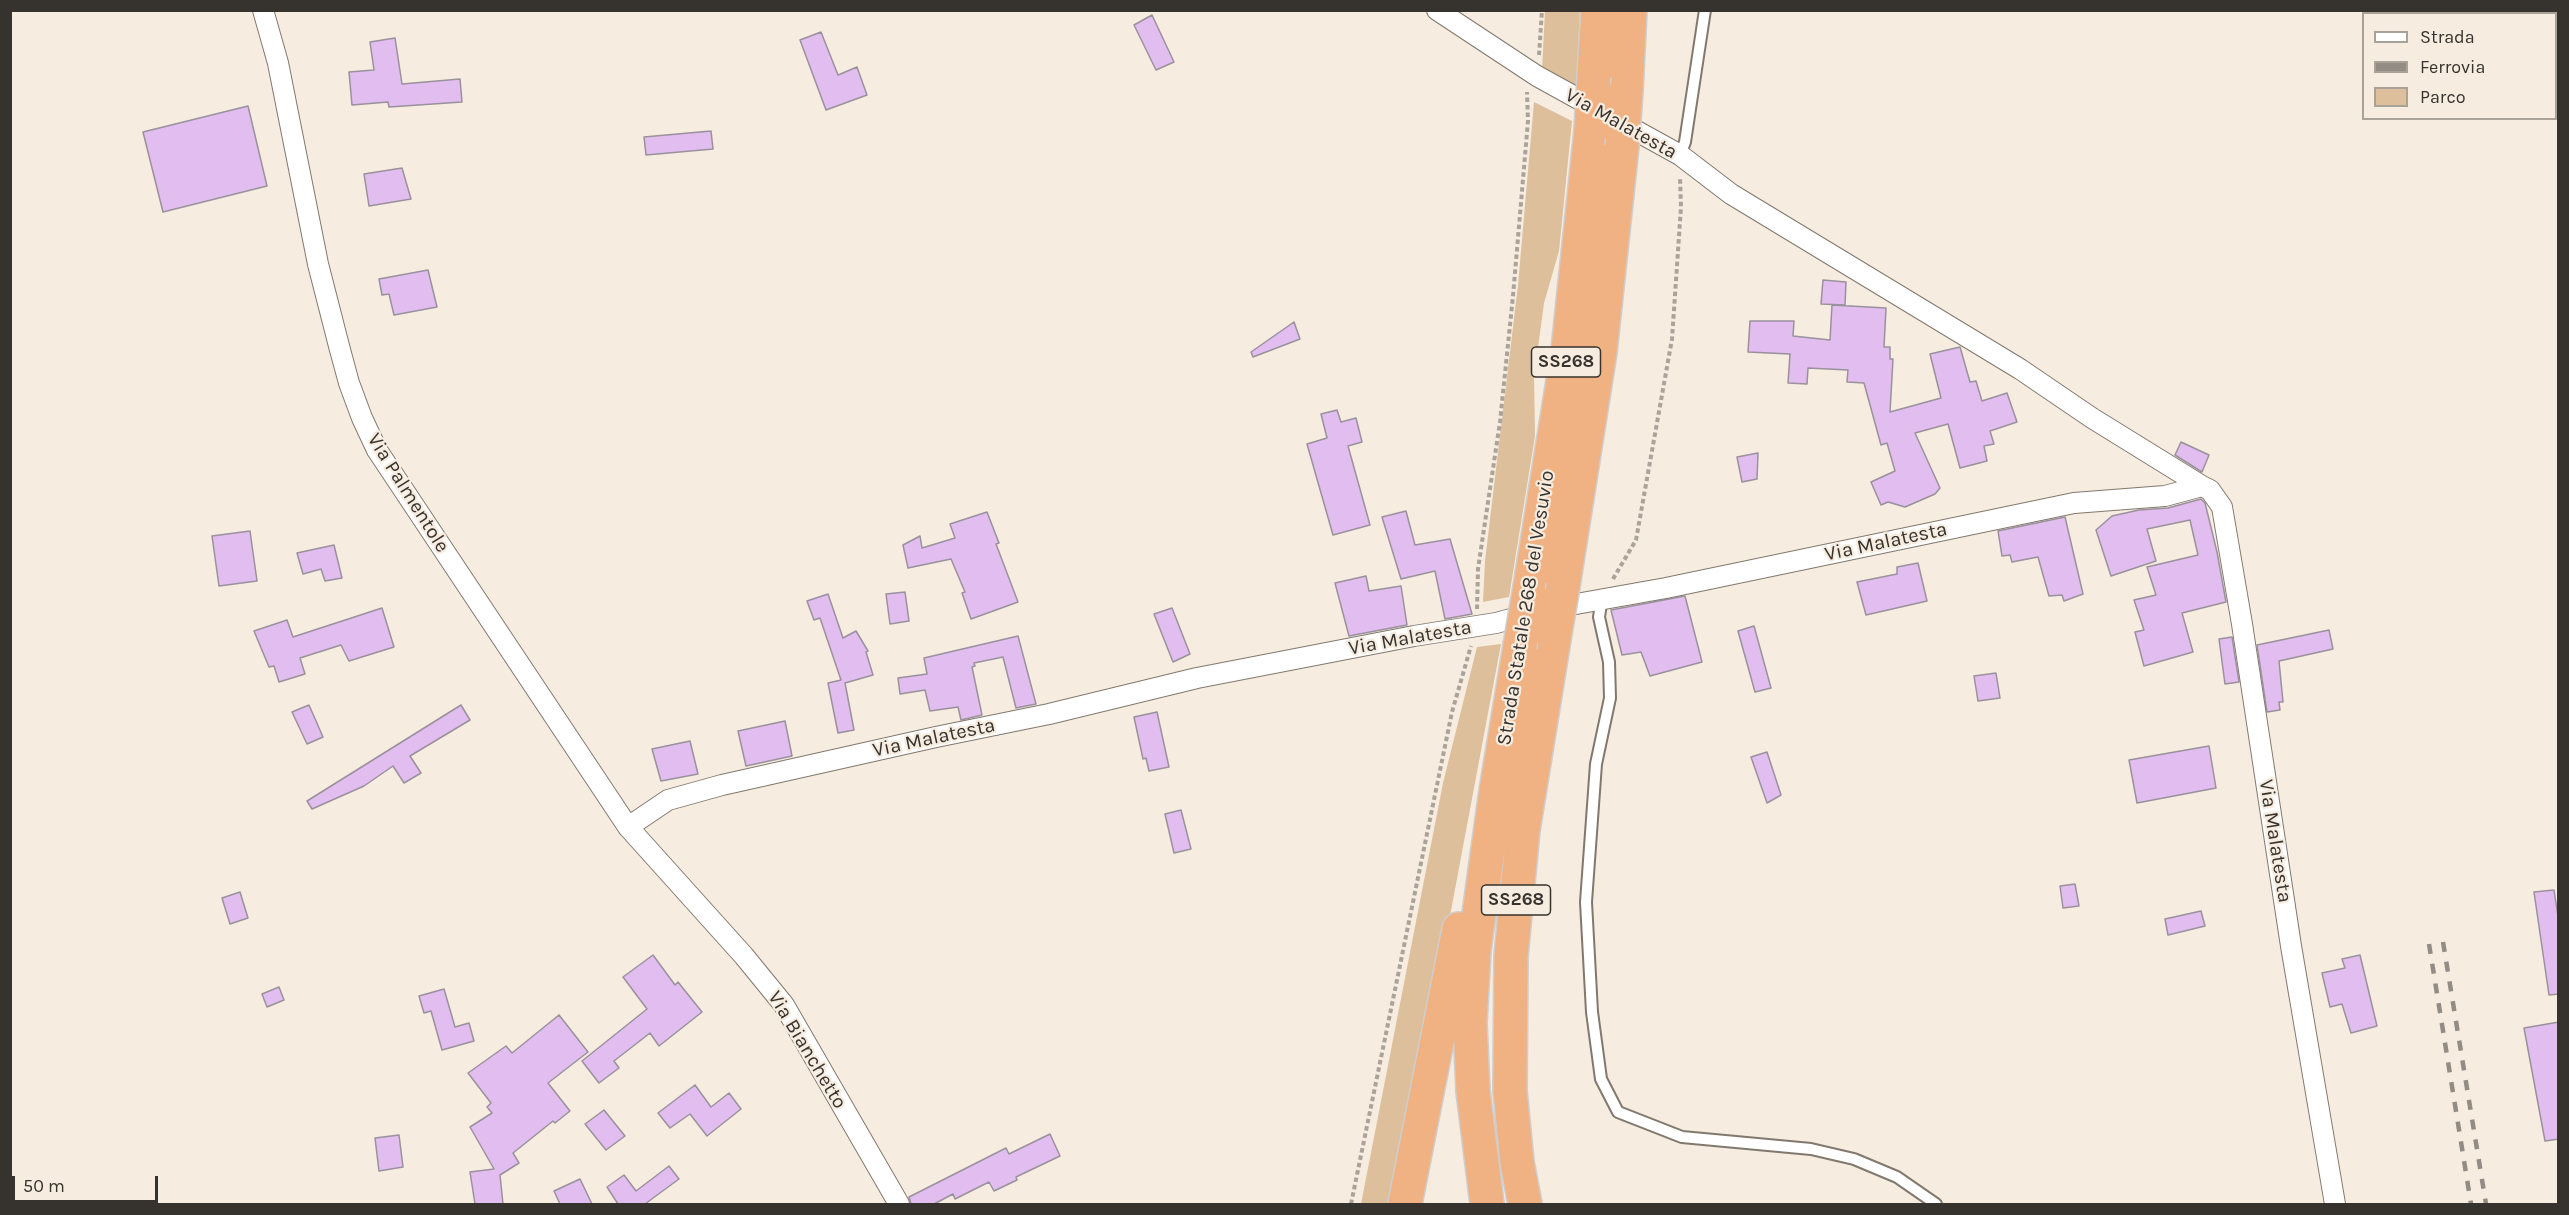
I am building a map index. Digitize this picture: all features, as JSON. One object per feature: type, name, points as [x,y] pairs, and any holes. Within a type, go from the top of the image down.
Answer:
[{"type":"highway","name":"Strada Statale 268 del Vesuvio","points":[[1487,1204],[1473,1091],[1470,1023],[1474,950],[1496,791],[1569,340],[1591,130],[1598,10]]},
{"type":"highway","name":"Strada Statale 268 del Vesuvio","points":[[1525,1204],[1517,1162],[1510,1091],[1511,956],[1524,830],[1600,352],[1622,146],[1630,10]]},
{"type":"highway","points":[[1406,1204],[1461,917],[1496,791]]},
{"type":"highway","points":[[1517,1162],[1532,1204]]},
{"type":"street","name":"Via Palmentole","points":[[264,10],[278,63],[318,264],[349,383],[362,418],[396,481],[628,826]]},
{"type":"street","name":"Via Malatesta","points":[[1437,10],[1537,76],[1680,155],[1731,194],[2020,369],[2092,418],[2210,490],[2222,507],[2293,957],[2335,1204]]},
{"type":"street","name":"Via Malatesta","points":[[628,826],[668,800],[722,784],[936,736],[1049,714],[1197,678],[1477,626],[1602,598],[1666,588],[2074,503],[2165,496],[2202,486]]},
{"type":"street","name":"Via Bianchetto","points":[[628,826],[715,923],[784,1005],[899,1204]]},
{"type":"lane","points":[[1680,155],[1685,142],[1705,10]]},
{"type":"lane","points":[[1602,598],[1599,617],[1609,662],[1610,698],[1596,764],[1586,902],[1592,1012],[1601,1079],[1618,1112],[1682,1137],[1811,1149],[1854,1159],[1897,1177],[1936,1204]]},
{"type":"path","points":[[1351,1204],[1452,712],[1477,626],[1478,569],[1500,422],[1513,296],[1528,121],[1527,94],[1537,76],[1542,10]]},
{"type":"path","points":[[1602,598],[1636,540],[1639,530],[1672,339],[1681,207],[1680,155]]},
{"type":"green space","points":[[1545,11],[1580,11],[1576,90],[1542,70]]},
{"type":"green space","points":[[1534,102],[1572,121],[1559,251],[1544,303],[1534,377],[1535,436],[1509,597],[1483,602],[1485,561],[1518,285]]},
{"type":"green space","points":[[1501,644],[1396,1204],[1361,1204],[1443,783],[1477,647]]},
{"type":"building","points":[[1152,15],[1174,62],[1156,70],[1134,25]]},
{"type":"building","points":[[821,32],[838,75],[857,67],[867,95],[826,110],[800,40]]},
{"type":"building","points":[[395,38],[402,84],[460,79],[462,102],[389,107],[388,102],[352,105],[349,72],[374,70],[370,42]]},
{"type":"building","points":[[248,106],[267,186],[163,212],[143,132]]},
{"type":"building","points":[[711,131],[713,149],[646,155],[644,137]]},
{"type":"building","points":[[402,168],[411,199],[369,206],[364,174]]},
{"type":"building","points":[[428,270],[437,307],[394,315],[389,294],[382,295],[379,279]]},
{"type":"building","points":[[1823,280],[1846,282],[1845,305],[1821,304]]},
{"type":"building","points":[[1832,305],[1886,308],[1884,347],[1890,347],[1890,359],[1893,359],[1890,412],[1941,398],[1930,354],[1960,347],[1970,382],[1976,381],[1982,401],[2007,393],[2017,422],[1990,431],[1994,444],[1984,446],[1987,461],[1960,468],[1948,424],[1915,433],[1940,488],[1935,494],[1905,507],[1888,502],[1881,505],[1871,482],[1895,471],[1887,443],[1881,445],[1864,383],[1847,382],[1848,370],[1808,368],[1807,384],[1788,383],[1790,354],[1748,352],[1750,321],[1794,321],[1793,336],[1830,340]]},
{"type":"building","points":[[1294,322],[1300,339],[1253,357],[1251,352]]},
{"type":"building","points":[[1337,410],[1341,422],[1356,418],[1362,442],[1348,446],[1370,525],[1333,535],[1307,444],[1327,438],[1321,414]]},
{"type":"building","points":[[2181,442],[2209,455],[2202,472],[2175,455]]},
{"type":"building","points":[[1758,453],[1757,479],[1742,482],[1737,457]]},
{"type":"building","points":[[2201,499],[2205,503],[2217,552],[2226,602],[2182,613],[2193,652],[2144,666],[2135,632],[2144,630],[2134,600],[2156,595],[2147,567],[2198,555],[2190,520],[2147,529],[2156,561],[2111,576],[2096,530],[2112,516],[2139,510],[2168,508]]},
{"type":"building","points":[[1406,511],[1415,545],[1450,539],[1472,614],[1445,619],[1435,571],[1401,579],[1382,517]]},
{"type":"building","points":[[987,512],[999,543],[996,544],[1018,602],[971,619],[962,593],[965,592],[951,559],[908,568],[903,545],[920,536],[922,548],[955,538],[950,524]]},
{"type":"building","points":[[2065,517],[2083,594],[2064,601],[2062,595],[2049,596],[2038,557],[2012,562],[2010,555],[2002,556],[1998,531]]},
{"type":"building","points":[[250,531],[257,581],[219,586],[212,536]]},
{"type":"building","points":[[334,545],[342,578],[325,581],[321,569],[303,574],[297,553]]},
{"type":"building","points":[[1918,563],[1927,601],[1866,615],[1857,582],[1897,574],[1897,567]]},
{"type":"building","points":[[1366,576],[1369,591],[1401,586],[1407,625],[1349,636],[1335,583]]},
{"type":"building","points":[[905,592],[909,621],[890,624],[886,594]]},
{"type":"building","points":[[828,594],[843,638],[856,631],[868,651],[866,652],[873,675],[845,683],[854,730],[838,733],[828,683],[841,680],[820,618],[814,620],[807,601]]},
{"type":"building","points":[[1685,596],[1702,662],[1650,676],[1641,652],[1622,655],[1611,610]]},
{"type":"building","points":[[382,608],[394,647],[349,661],[341,645],[300,658],[305,674],[279,682],[274,666],[269,667],[254,631],[287,620],[293,637]]},
{"type":"building","points":[[1172,608],[1190,654],[1173,662],[1154,614]]},
{"type":"building","points":[[1754,626],[1771,688],[1755,692],[1738,631]]},
{"type":"building","points":[[2329,630],[2333,649],[2279,661],[2283,702],[2279,702],[2280,710],[2267,712],[2257,645]]},
{"type":"building","points":[[1018,636],[1036,704],[1016,708],[1003,657],[974,663],[975,666],[972,667],[982,715],[961,720],[958,707],[930,711],[925,690],[900,694],[898,678],[927,674],[924,658]]},
{"type":"building","points":[[2232,637],[2239,682],[2225,684],[2219,639]]},
{"type":"building","points":[[1996,673],[2000,698],[1978,701],[1974,676]]},
{"type":"building","points":[[309,705],[323,737],[307,744],[292,712]]},
{"type":"building","points":[[461,705],[470,720],[410,756],[421,773],[404,783],[393,766],[364,786],[312,809],[307,801]]},
{"type":"building","points":[[1157,712],[1169,767],[1149,771],[1146,758],[1143,759],[1134,717]]},
{"type":"building","points":[[785,721],[792,756],[746,766],[738,731]]},
{"type":"building","points":[[690,741],[698,774],[661,781],[652,749]]},
{"type":"building","points":[[2209,746],[2216,788],[2137,803],[2129,760]]},
{"type":"building","points":[[1767,752],[1781,795],[1767,803],[1751,757]]},
{"type":"building","points":[[1181,810],[1191,849],[1174,853],[1165,814]]},
{"type":"building","points":[[2075,884],[2079,906],[2063,908],[2060,886]]},
{"type":"building","points":[[2554,890],[2559,923],[2559,994],[2549,995],[2534,892]]},
{"type":"building","points":[[240,892],[248,918],[230,924],[222,898]]},
{"type":"building","points":[[2201,911],[2205,926],[2168,935],[2165,919]]},
{"type":"building","points":[[653,955],[675,985],[678,982],[702,1012],[659,1046],[650,1033],[614,1061],[619,1068],[599,1083],[582,1061],[647,1009],[623,977]]},
{"type":"building","points":[[2360,955],[2377,1026],[2351,1033],[2342,1004],[2330,1007],[2322,973],[2345,968],[2342,959]]},
{"type":"building","points":[[279,987],[284,1000],[267,1007],[262,994]]},
{"type":"building","points":[[444,989],[455,1027],[469,1023],[474,1041],[442,1050],[431,1011],[424,1013],[419,996]]},
{"type":"building","points":[[559,1015],[588,1052],[548,1083],[570,1111],[555,1123],[553,1121],[513,1153],[519,1163],[500,1175],[503,1204],[475,1204],[470,1172],[494,1169],[470,1127],[492,1113],[487,1107],[491,1103],[468,1073],[506,1046],[512,1053]]},
{"type":"building","points":[[2559,1022],[2559,1139],[2545,1141],[2524,1028]]},
{"type":"building","points":[[695,1085],[711,1107],[729,1093],[741,1109],[707,1136],[690,1114],[670,1128],[658,1113]]},
{"type":"building","points":[[604,1110],[625,1136],[606,1150],[585,1124]]},
{"type":"building","points":[[1050,1134],[1060,1156],[1016,1177],[1017,1180],[994,1191],[989,1182],[955,1199],[953,1194],[934,1204],[911,1204],[909,1197],[1006,1148],[1009,1154]]},
{"type":"building","points":[[399,1135],[403,1167],[379,1171],[375,1138]]},
{"type":"building","points":[[669,1166],[679,1179],[645,1204],[618,1204],[607,1187],[624,1175],[636,1191]]},
{"type":"building","points":[[580,1179],[592,1204],[560,1204],[554,1191]]},
{"type":"railway","points":[[2443,942],[2486,1204]]},
{"type":"railway","points":[[2429,944],[2471,1204]]}]
